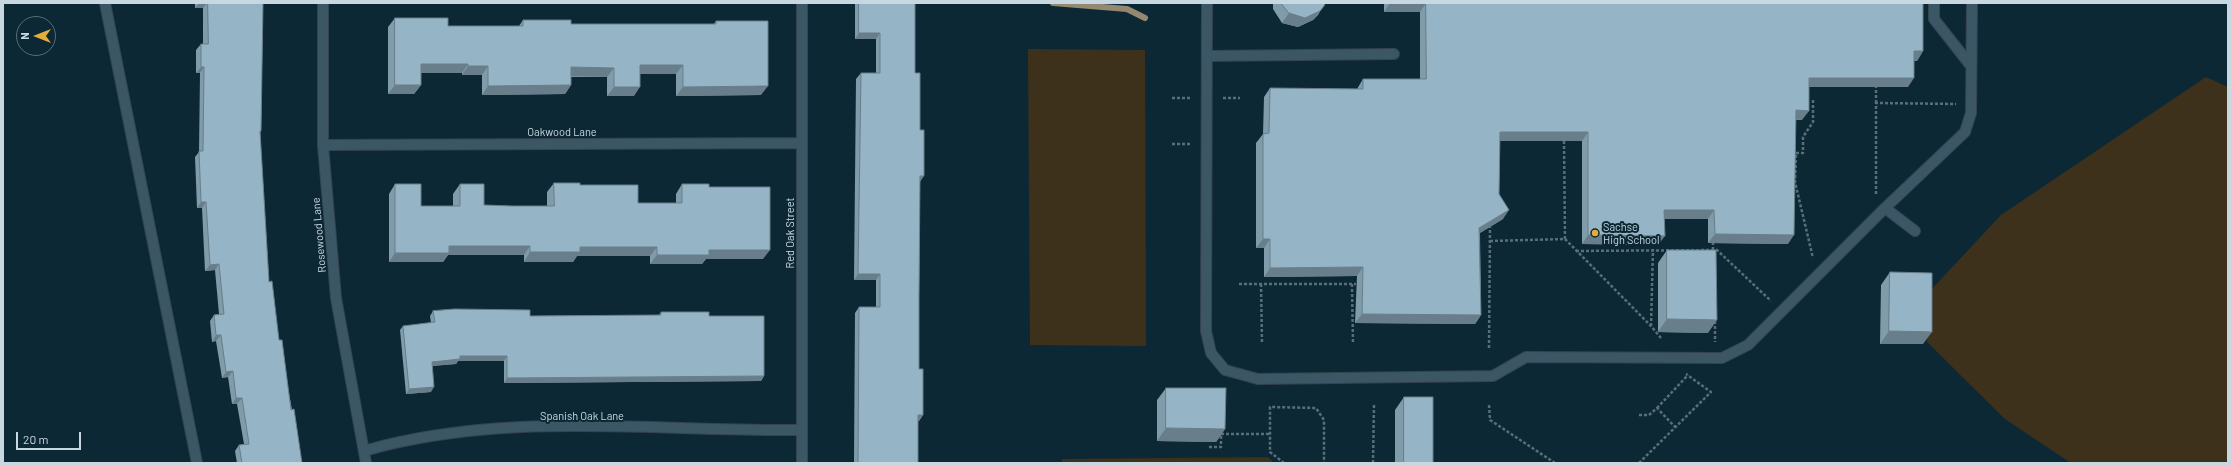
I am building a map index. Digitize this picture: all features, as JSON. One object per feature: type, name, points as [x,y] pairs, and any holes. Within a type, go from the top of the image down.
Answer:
[{"type":"street","points":[[105,3],[197,463]]},
{"type":"street","name":"Rosewood Lane","points":[[323,3],[324,145],[336,298],[366,463]]},
{"type":"street","name":"Red Oak Street","points":[[802,3],[802,463]]},
{"type":"street","points":[[1207,3],[1206,331],[1211,353],[1225,370],[1258,379],[1493,376],[1526,357],[1722,358],[1748,345],[1885,208],[1965,132],[1971,113],[1972,3]]},
{"type":"street","points":[[1934,3],[1934,19],[1972,66]]},
{"type":"street","points":[[1207,56],[1394,54]]},
{"type":"street","name":"Oakwood Lane","points":[[324,145],[801,143]]},
{"type":"street","points":[[1885,208],[1915,231]]},
{"type":"street","name":"Spanish Oak Lane","points":[[364,451],[394,442],[450,433],[504,428],[575,427],[802,430]]},
{"type":"path","points":[[1876,87],[1876,202]]},
{"type":"path","points":[[1172,98],[1193,98]]},
{"type":"path","points":[[1216,98],[1240,98]]},
{"type":"path","points":[[1812,100],[1812,122],[1803,137],[1803,154],[1796,154],[1795,182],[1814,262]]},
{"type":"path","points":[[1876,103],[1957,104]]},
{"type":"path","points":[[1564,141],[1565,239],[1661,338]]},
{"type":"path","points":[[1489,348],[1490,227]]},
{"type":"path","points":[[1490,241],[1565,239]]},
{"type":"path","points":[[1713,243],[1713,258]]},
{"type":"path","points":[[1576,251],[1652,249],[1717,250],[1773,302]]},
{"type":"path","points":[[1651,326],[1652,249]]},
{"type":"path","points":[[1239,284],[1356,284]]},
{"type":"path","points":[[1261,284],[1262,344]]},
{"type":"path","points":[[1352,284],[1353,343]]},
{"type":"path","points":[[1715,319],[1715,342]]},
{"type":"path","points":[[1639,463],[1711,392],[1684,372]]},
{"type":"path","points":[[1639,415],[1649,415],[1688,375]]},
{"type":"path","points":[[1373,463],[1374,405]]},
{"type":"path","points":[[1489,405],[1490,420],[1555,463]]},
{"type":"path","points":[[1284,463],[1270,452],[1270,407],[1316,408],[1324,420],[1324,463]]},
{"type":"path","points":[[1656,408],[1675,428]]},
{"type":"path","points":[[1209,447],[1221,447],[1221,434],[1270,434]]},
{"type":"shaded area","points":[[1028,49],[1145,50],[1146,346],[1030,345]]},
{"type":"shaded area","points":[[2206,77],[2228,87],[2228,463],[2071,463],[2005,419],[1927,342],[1929,292],[2001,215]]},
{"type":"shaded area","points":[[1268,457],[1274,463],[1062,463],[1062,459]]},
{"type":"building","points":[[208,3],[263,3],[260,131],[269,282],[272,281],[279,340],[282,340],[291,410],[294,409],[302,463],[242,463],[239,445],[249,444],[242,398],[236,398],[233,371],[226,372],[221,335],[216,335],[214,315],[224,314],[219,264],[210,265],[206,202],[201,202],[199,151],[203,151],[204,67],[201,67],[201,44],[208,44]]},
{"type":"building","points":[[859,3],[915,3],[915,73],[920,73],[920,130],[924,130],[924,176],[920,176],[919,296],[919,369],[923,369],[923,415],[918,415],[918,463],[858,463],[859,307],[880,307],[880,274],[858,274],[861,73],[880,73],[880,33],[859,33]]},
{"type":"building","points":[[1281,3],[1325,3],[1320,11],[1305,18],[1289,13]]},
{"type":"building","name":"Sachse High School","points":[[1426,3],[1923,3],[1923,51],[1914,51],[1914,78],[1809,78],[1809,111],[1796,110],[1794,235],[1715,234],[1714,210],[1664,210],[1665,236],[1588,235],[1588,132],[1500,132],[1499,194],[1509,210],[1479,228],[1481,315],[1362,314],[1363,267],[1270,268],[1270,239],[1263,239],[1263,134],[1269,133],[1270,88],[1363,89],[1363,79],[1426,79]]},
{"type":"building","points":[[395,18],[448,18],[448,26],[523,26],[523,20],[571,20],[571,24],[716,24],[716,21],[768,21],[768,86],[683,87],[683,65],[640,65],[640,87],[614,87],[614,68],[571,67],[571,85],[488,86],[488,66],[468,66],[468,64],[421,64],[421,85],[395,85]]},
{"type":"building","points":[[554,183],[580,183],[580,185],[638,185],[638,203],[682,203],[682,184],[709,184],[709,187],[770,187],[770,250],[709,250],[709,255],[657,255],[657,247],[580,247],[580,252],[530,252],[530,246],[449,246],[449,253],[395,253],[395,184],[421,184],[421,206],[460,206],[460,184],[484,184],[484,205],[554,206]]},
{"type":"building","points":[[1667,250],[1716,250],[1717,320],[1667,319]]},
{"type":"building","points":[[1890,272],[1932,273],[1932,332],[1889,331]]},
{"type":"building","points":[[455,309],[530,310],[530,316],[661,315],[661,312],[709,312],[709,316],[764,316],[764,376],[507,378],[507,356],[460,356],[460,359],[432,362],[434,387],[409,389],[403,326],[435,322],[433,311]]},
{"type":"building","points":[[1166,388],[1226,388],[1225,429],[1166,428]]},
{"type":"building","points":[[1404,397],[1433,397],[1433,463],[1404,463]]},
{"type":"waterway","points":[[1053,3],[1127,9],[1145,18]]},
{"type":"place","name":"Sachse High School","points":[[1595,233]]}]
